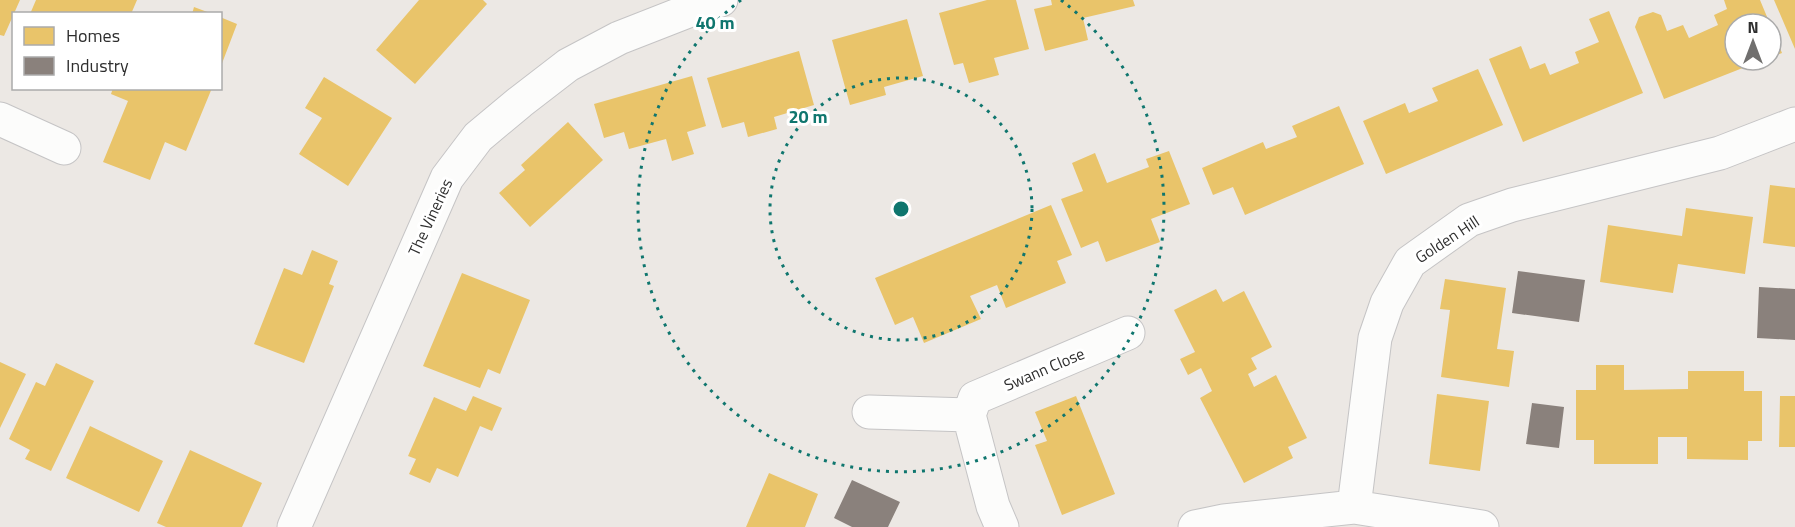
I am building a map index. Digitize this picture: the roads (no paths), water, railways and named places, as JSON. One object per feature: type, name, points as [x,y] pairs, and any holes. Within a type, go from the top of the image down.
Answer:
[{"type":"street","name":"The Vineries","points":[[294,527],[447,178],[478,137],[568,65],[619,38],[721,0]]},
{"type":"street","points":[[0,119],[64,148]]},
{"type":"street","name":"Golden Hill","points":[[1354,507],[1376,339],[1387,303],[1410,262],[1469,220],[1480,216],[1512,205],[1720,153],[1795,124]]},
{"type":"street","name":"Swann Close","points":[[969,415],[975,398],[1128,333]]},
{"type":"street","points":[[869,412],[969,415],[993,506],[1002,527]]},
{"type":"street","points":[[1196,527],[1224,521],[1354,507],[1482,527]]}]
